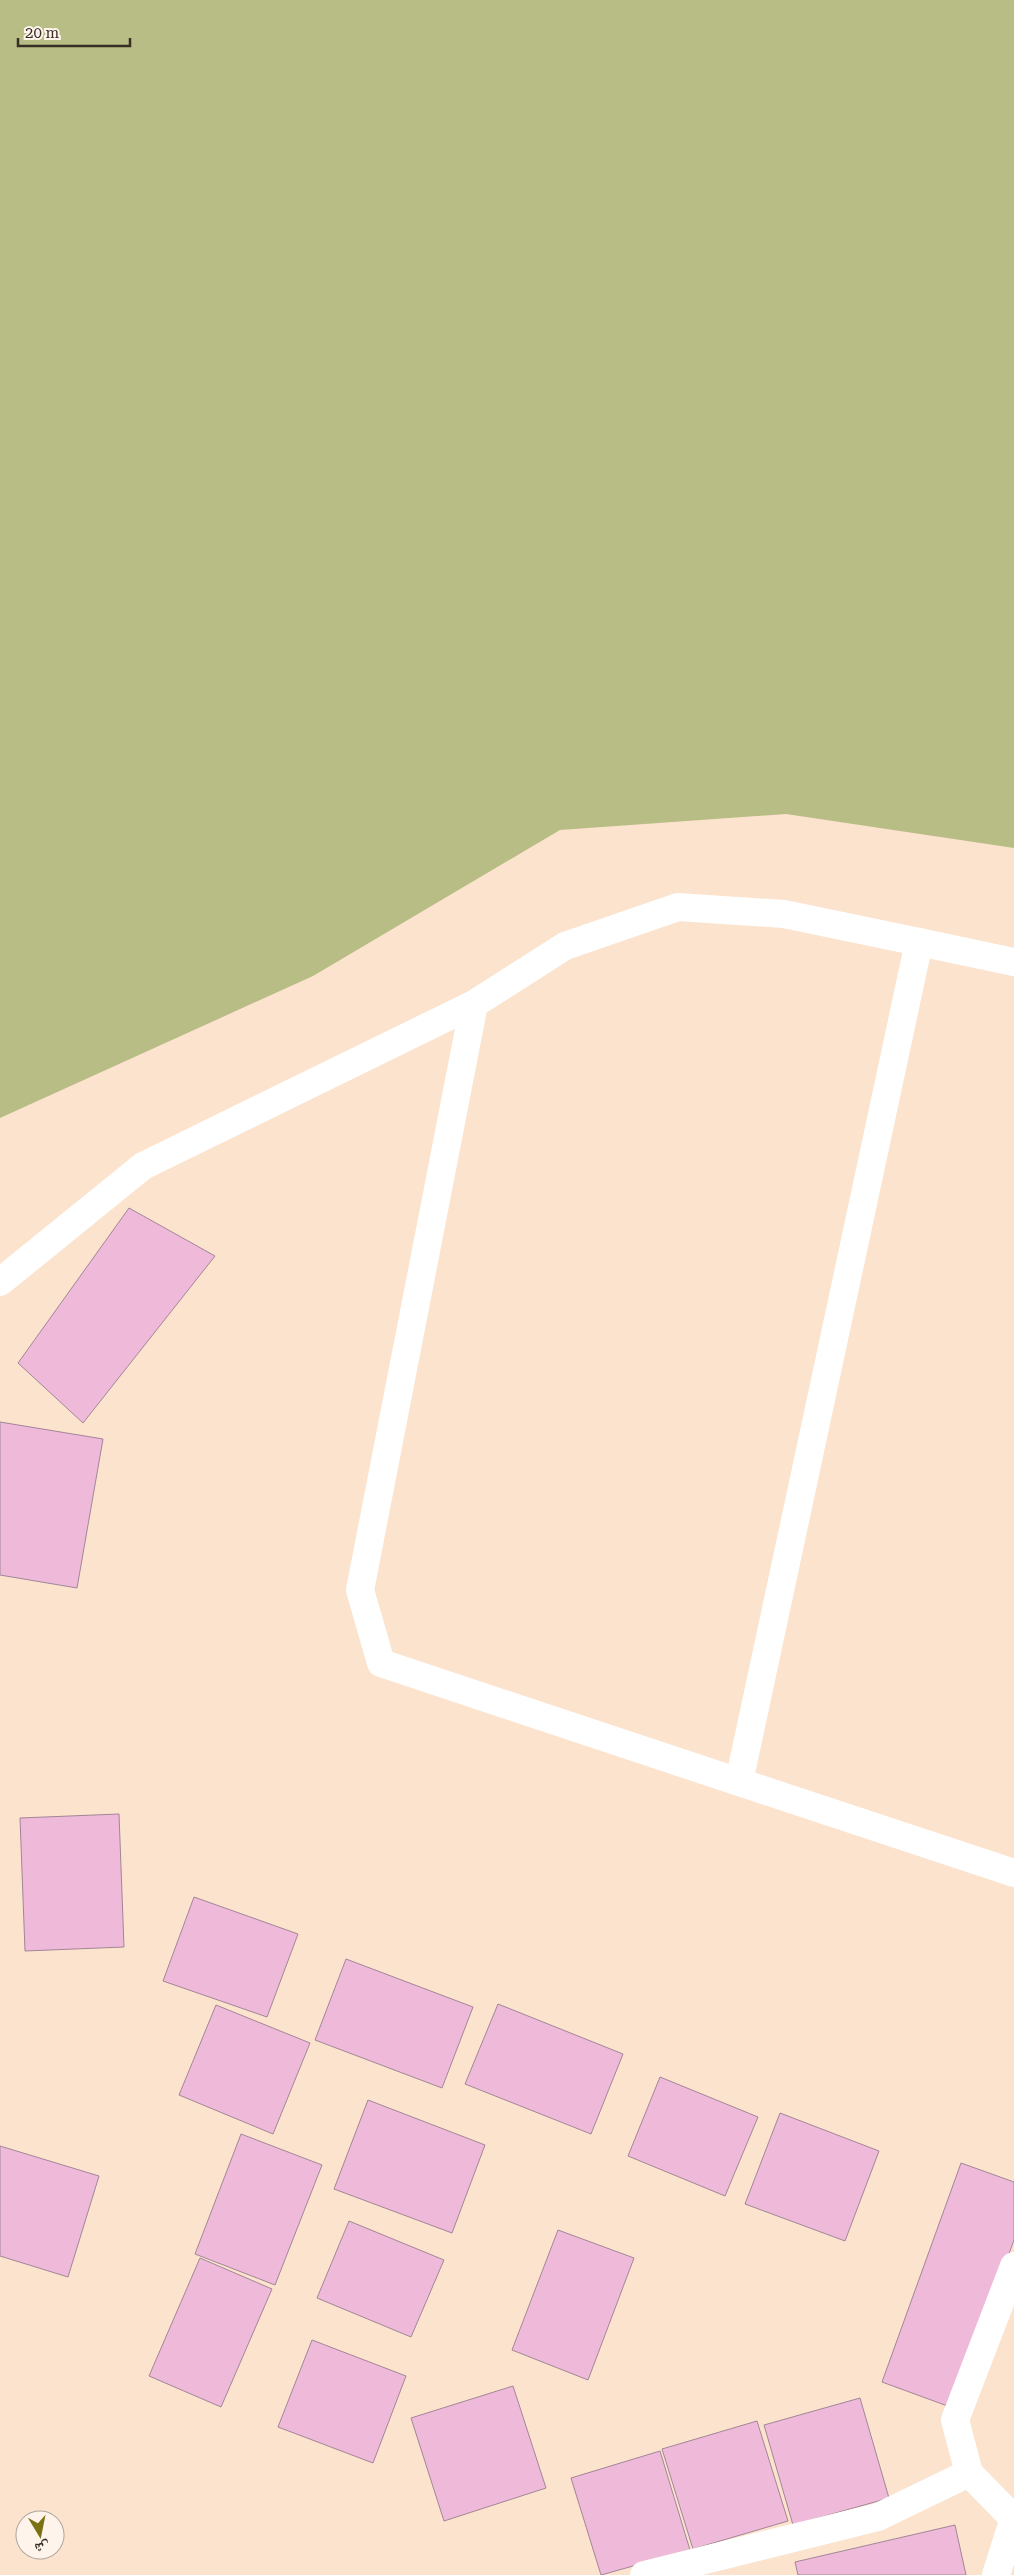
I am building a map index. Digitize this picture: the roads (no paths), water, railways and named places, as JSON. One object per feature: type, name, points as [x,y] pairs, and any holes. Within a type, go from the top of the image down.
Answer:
[{"type":"street","points":[[0,1282],[143,1166],[474,1004],[565,946],[678,907],[784,914],[1014,962]]},
{"type":"street","points":[[738,1782],[919,942]]},
{"type":"street","points":[[474,1004],[360,1590],[381,1663],[1014,1873]]},
{"type":"street","points":[[996,2575],[1014,2518],[969,2473],[955,2420],[1014,2266]]},
{"type":"street","points":[[644,2575],[878,2517],[969,2473]]}]
